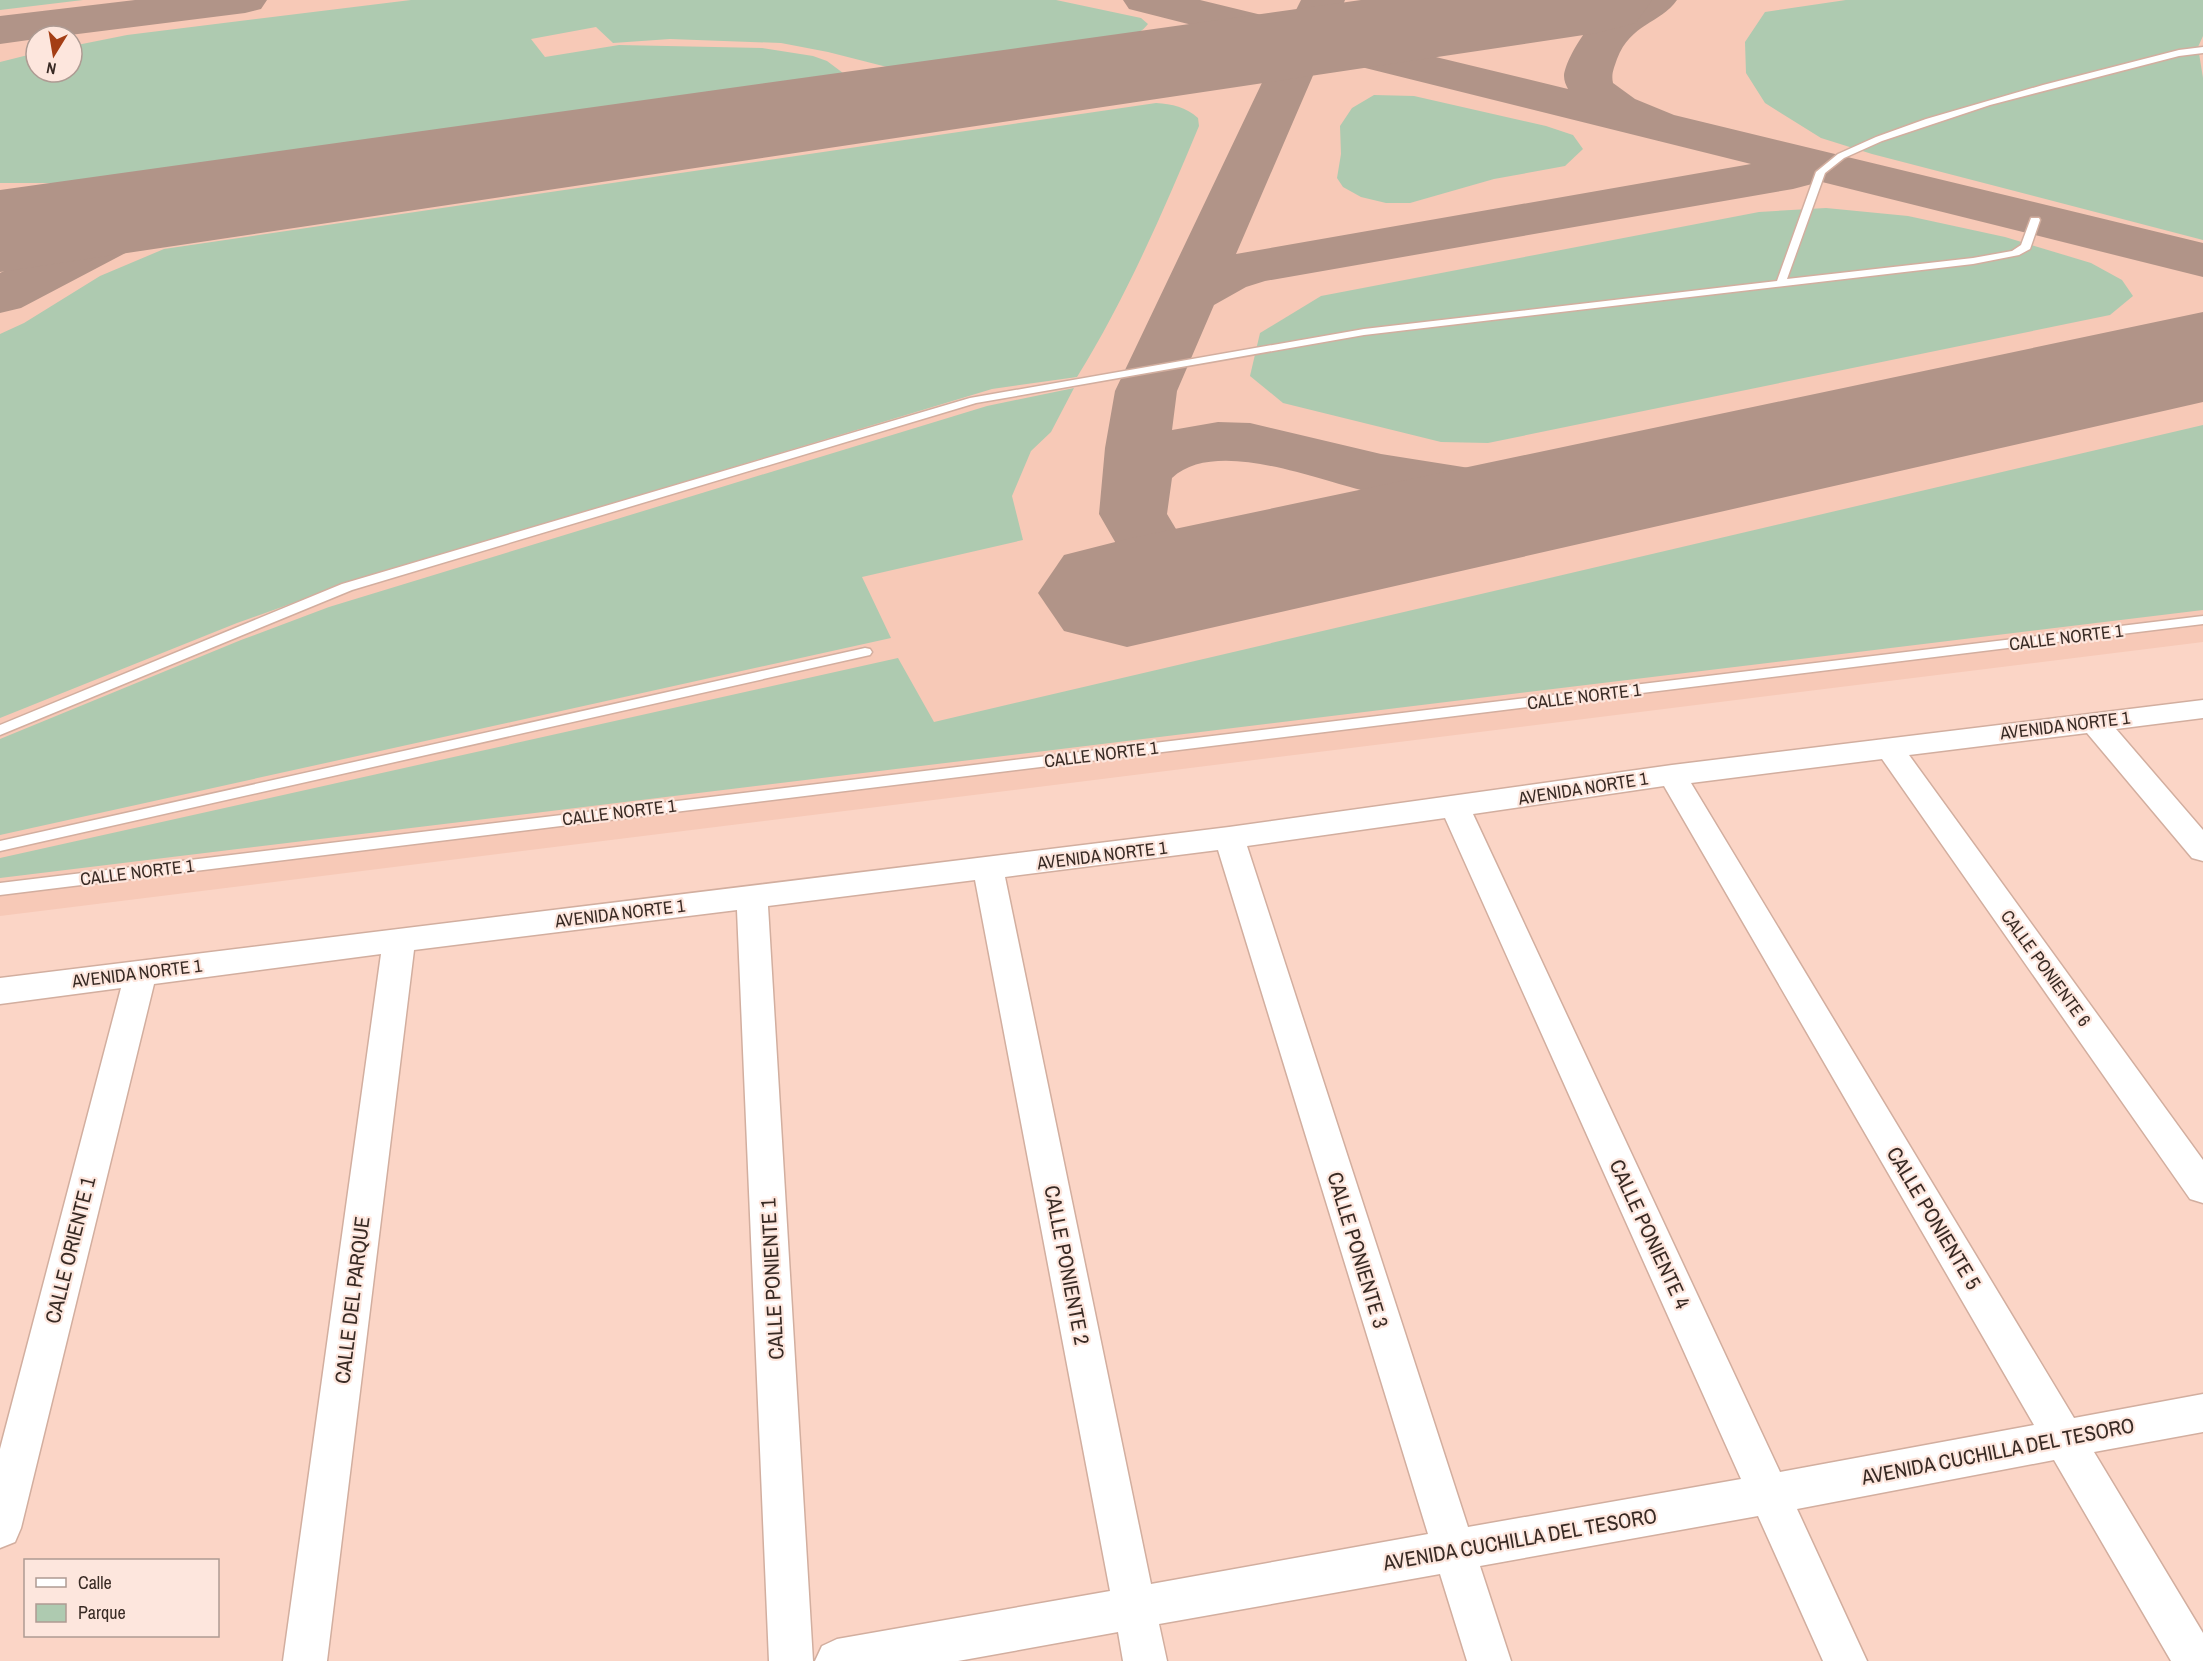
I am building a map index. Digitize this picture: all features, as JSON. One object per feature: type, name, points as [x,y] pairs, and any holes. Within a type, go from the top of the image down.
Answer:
[{"type":"street","name":"AVENIDA NORTE 1","points":[[0,991],[988,869],[1455,807],[1672,775],[2203,709]]},
{"type":"street","points":[[2094,722],[2203,850]]},
{"type":"street","name":"CALLE PONIENTE 6","points":[[1889,748],[2203,1188]]},
{"type":"street","name":"CALLE PONIENTE 5","points":[[1672,775],[2195,1661]]},
{"type":"street","name":"CALLE PONIENTE 4","points":[[1455,807],[1845,1661]]},
{"type":"street","name":"CALLE PONIENTE 3","points":[[1229,838],[1489,1661]]},
{"type":"street","name":"CALLE PONIENTE 2","points":[[988,869],[1145,1661]]},
{"type":"street","name":"CALLE PONIENTE 1","points":[[752,897],[791,1661]]},
{"type":"street","name":"CALLE DEL PARQUE","points":[[305,1661],[399,940]]},
{"type":"street","name":"CALLE ORIENTE 1","points":[[0,1528],[141,972]]},
{"type":"street","name":"AVENIDA CUCHILLA DEL TESORO","points":[[837,1661],[1454,1552],[2203,1413]]},
{"type":"lane","points":[[1781,282],[1821,172],[1824,167],[1849,152],[1904,128],[1986,104],[2179,53],[2203,50]]},
{"type":"lane","points":[[0,730],[347,587],[974,400],[1364,332],[1973,261],[2015,253],[2026,247],[2035,220]]},
{"type":"lane","name":"CALLE NORTE 1","points":[[0,889],[740,796],[1292,732],[2203,620]]},
{"type":"lane","points":[[0,846],[865,652]]},
{"type":"shaded area","points":[[0,0],[2203,0],[2203,642],[0,916]]},
{"type":"green space","points":[[0,0],[83,0],[0,10]]},
{"type":"green space","points":[[411,0],[1056,0],[1141,18],[1148,24],[1131,36],[1119,35],[887,67],[781,43],[670,39],[613,43],[596,27],[531,39],[545,57],[619,45],[762,48],[813,56],[827,61],[843,73],[57,183],[0,183],[0,62],[24,56],[24,84],[84,84],[84,44],[127,35]]},
{"type":"green space","points":[[1846,0],[2203,0],[2203,36],[2198,47],[2203,78],[2203,240],[1872,154],[1821,138],[1765,103],[1746,73],[1745,42],[1765,12]]},
{"type":"green space","points":[[1374,95],[1414,96],[1546,126],[1573,135],[1583,149],[1565,166],[1494,179],[1410,203],[1386,203],[1361,197],[1343,187],[1337,178],[1341,154],[1340,126],[1352,108]]},
{"type":"green space","points":[[1156,103],[1173,105],[1189,111],[1198,118],[1199,126],[1158,222],[1127,286],[1095,348],[1077,377],[992,389],[349,583],[237,623],[0,718],[0,334],[24,323],[100,276],[164,249]]},
{"type":"green space","points":[[1826,208],[1908,216],[2005,237],[2091,263],[2122,280],[2133,296],[2110,315],[1488,443],[1441,442],[1283,403],[1250,376],[1260,333],[1321,296],[1759,212]]},
{"type":"green space","points":[[1074,388],[1051,432],[1031,451],[1012,496],[1023,540],[862,577],[891,638],[0,835],[0,739],[241,640],[329,607],[987,406]]},
{"type":"green space","points":[[2203,425],[2203,610],[0,878],[0,858],[898,658],[934,722]]},
{"type":"taxiway","points":[[0,30],[245,0]]},
{"type":"taxiway","points":[[1145,0],[1305,39]]},
{"type":"taxiway","points":[[1305,39],[1323,0]]},
{"type":"taxiway","points":[[1385,0],[1434,10],[1517,12]]},
{"type":"taxiway","points":[[1655,0],[1634,11],[1608,34],[1595,54],[1588,78],[1594,91],[1608,104],[1655,124]]},
{"type":"taxiway","points":[[1190,295],[1305,39]]},
{"type":"taxiway","points":[[1305,39],[2203,260]]},
{"type":"taxiway","points":[[1190,295],[1226,275],[1255,266],[1793,173]]},
{"type":"taxiway","points":[[0,296],[134,227],[162,215],[220,200]]},
{"type":"taxiway","points":[[1134,497],[1137,448],[1146,391],[1190,295]]},
{"type":"taxiway","points":[[1134,497],[1139,476],[1154,459],[1183,447],[1218,442],[1264,445],[1337,465],[1431,484],[1482,490],[1521,492],[1560,490],[1636,480]]},
{"type":"taxiway","points":[[1133,503],[1134,497]]},
{"type":"taxiway","points":[[1134,497],[1133,514],[1173,584]]},
{"type":"runway","points":[[0,231],[1597,0]]},
{"type":"runway","points":[[1127,593],[2203,357]]}]
